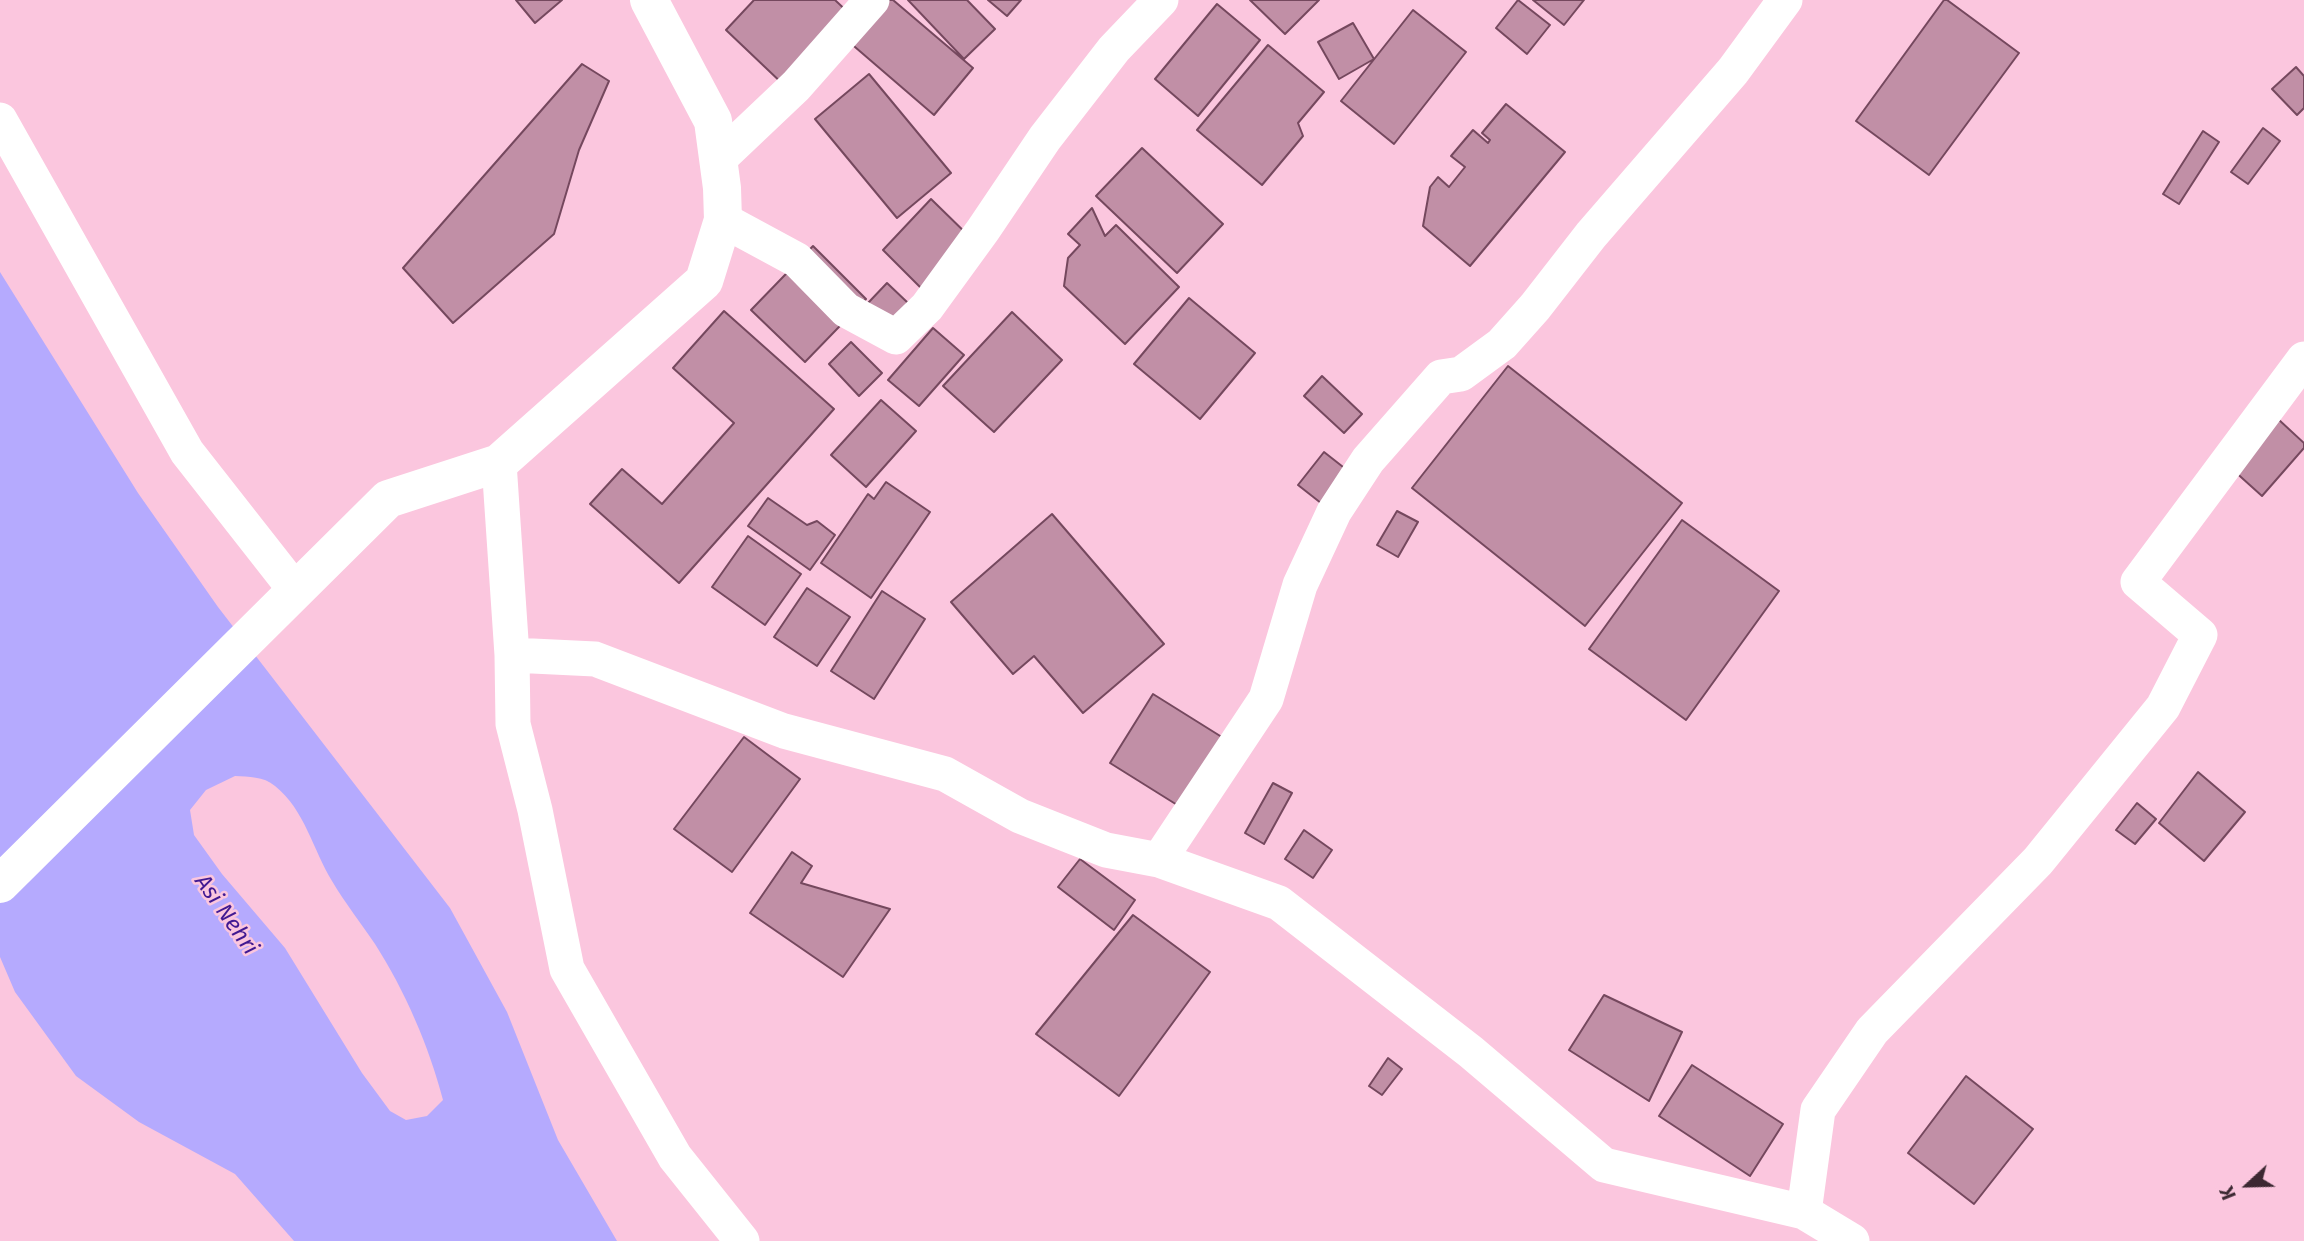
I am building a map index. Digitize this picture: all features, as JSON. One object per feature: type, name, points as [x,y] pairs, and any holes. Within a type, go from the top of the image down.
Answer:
[{"type":"main road","points":[[0,884],[388,499],[499,463],[704,282],[723,220],[719,159],[713,121],[649,0]]},
{"type":"street","points":[[719,159],[796,86],[872,0]]},
{"type":"street","points":[[723,220],[797,260],[846,310],[896,337],[927,307],[984,230],[1045,138],[1114,49],[1161,0]]},
{"type":"street","points":[[1159,860],[1266,699],[1300,585],[1334,512],[1368,460],[1441,377],[1461,374],[1502,344],[1535,307],[1591,235],[1732,71],[1785,0]]},
{"type":"street","points":[[0,120],[187,452],[296,590]]},
{"type":"street","points":[[1804,1212],[1818,1110],[1872,1031],[2038,861],[2164,707],[2200,635],[2138,582],[2304,359]]},
{"type":"street","points":[[499,463],[512,655],[513,724],[535,810],[567,969],[675,1157],[741,1241]]},
{"type":"street","points":[[512,655],[595,659],[785,731],[945,775],[1020,816],[1106,850],[1159,860],[1279,903],[1471,1052],[1604,1165],[1804,1212],[1852,1241]]},
{"type":"water","name":"Asi Nehri","points":[[0,272],[138,493],[218,607],[450,908],[507,1012],[558,1140],[617,1241],[294,1241],[235,1174],[139,1122],[76,1076],[15,992],[0,957]],"holes":[[[235,776],[266,780],[294,807],[332,881],[375,944],[396,981],[423,1039],[443,1100],[427,1116],[406,1120],[390,1111],[362,1073],[285,948],[222,874],[194,835],[190,810],[206,790]]]},
{"type":"building","points":[[516,0],[562,0],[535,23]]},
{"type":"building","points":[[754,0],[835,0],[853,17],[787,88],[726,30]]},
{"type":"building","points":[[884,0],[893,0],[973,68],[934,115],[848,41]]},
{"type":"building","points":[[908,0],[967,0],[995,29],[964,59]]},
{"type":"building","points":[[988,0],[1021,0],[1007,16]]},
{"type":"building","points":[[1250,0],[1319,0],[1285,34]]},
{"type":"building","points":[[1518,0],[1550,25],[1527,54],[1496,28]]},
{"type":"building","points":[[1533,0],[1584,0],[1564,25]]},
{"type":"building","points":[[1944,0],[2019,53],[1929,175],[1856,121]]},
{"type":"building","points":[[1217,4],[1260,40],[1198,116],[1155,79]]},
{"type":"building","points":[[1413,10],[1466,52],[1394,144],[1341,101]]},
{"type":"building","points":[[1353,23],[1374,59],[1339,79],[1318,42]]},
{"type":"building","points":[[1268,45],[1324,92],[1298,123],[1303,136],[1262,185],[1197,130]]},
{"type":"building","points":[[582,64],[609,81],[579,150],[554,234],[453,323],[403,268]]},
{"type":"building","points":[[2296,67],[2304,76],[2304,108],[2297,115],[2272,89]]},
{"type":"building","points":[[869,74],[951,173],[897,218],[815,119]]},
{"type":"building","points":[[1506,104],[1565,152],[1470,266],[1423,226],[1430,187],[1438,177],[1449,187],[1465,167],[1451,156],[1473,130],[1488,143],[1490,140],[1482,133]]},
{"type":"building","points":[[2263,128],[2280,141],[2248,184],[2231,172]]},
{"type":"building","points":[[2203,131],[2219,142],[2179,204],[2163,194]]},
{"type":"building","points":[[1142,148],[1223,224],[1177,273],[1096,196]]},
{"type":"building","points":[[931,199],[976,243],[927,294],[883,250]]},
{"type":"building","points":[[1092,208],[1105,236],[1116,225],[1179,287],[1125,344],[1064,286],[1068,258],[1080,245],[1068,234]]},
{"type":"building","points":[[813,246],[866,299],[805,362],[751,310]]},
{"type":"building","points":[[887,283],[928,322],[909,343],[868,303]]},
{"type":"building","points":[[1189,298],[1255,353],[1200,419],[1134,364]]},
{"type":"building","points":[[724,311],[834,409],[679,583],[590,504],[622,469],[662,504],[734,423],[673,368]]},
{"type":"building","points":[[1012,312],[1062,360],[994,432],[943,386]]},
{"type":"building","points":[[933,328],[964,355],[919,406],[888,380]]},
{"type":"building","points":[[851,342],[882,373],[859,396],[829,364]]},
{"type":"building","points":[[1508,366],[1682,503],[1585,626],[1412,488]]},
{"type":"building","points":[[1322,376],[1362,414],[1344,433],[1304,396]]},
{"type":"building","points":[[881,400],[916,431],[866,487],[831,455]]},
{"type":"building","points":[[2278,419],[2304,443],[2304,448],[2262,496],[2232,469]]},
{"type":"building","points":[[1324,452],[1352,474],[1326,507],[1298,485]]},
{"type":"building","points":[[886,482],[930,512],[871,598],[821,563],[868,494],[874,499]]},
{"type":"building","points":[[768,498],[807,525],[817,521],[835,535],[810,570],[748,526]]},
{"type":"building","points":[[1397,511],[1418,522],[1398,557],[1377,545]]},
{"type":"building","points":[[1052,514],[1164,644],[1083,713],[1034,656],[1013,674],[951,602]]},
{"type":"building","points":[[1682,520],[1779,591],[1686,720],[1589,649]]},
{"type":"building","points":[[748,536],[801,574],[765,625],[712,587]]},
{"type":"building","points":[[807,588],[850,617],[817,666],[774,637]]},
{"type":"building","points":[[882,591],[925,619],[874,699],[831,671]]},
{"type":"building","points":[[1153,694],[1225,739],[1182,808],[1110,763]]},
{"type":"building","points":[[744,737],[800,779],[732,872],[674,829]]},
{"type":"building","points":[[2198,772],[2245,812],[2204,861],[2159,823]]},
{"type":"building","points":[[1273,783],[1292,793],[1264,844],[1245,833]]},
{"type":"building","points":[[2137,803],[2156,819],[2135,844],[2116,830]]},
{"type":"building","points":[[1304,830],[1332,850],[1313,878],[1285,859]]},
{"type":"building","points":[[792,852],[812,866],[801,883],[890,909],[843,977],[750,913]]},
{"type":"building","points":[[1080,859],[1135,900],[1114,930],[1058,887]]},
{"type":"building","points":[[1133,915],[1210,972],[1119,1096],[1036,1034]]},
{"type":"building","points":[[1604,995],[1682,1032],[1649,1101],[1569,1050]]},
{"type":"building","points":[[1388,1058],[1402,1069],[1382,1095],[1369,1086]]},
{"type":"building","points":[[1692,1065],[1783,1124],[1750,1176],[1659,1116]]},
{"type":"building","points":[[1966,1076],[2033,1129],[1974,1204],[1908,1153]]}]
